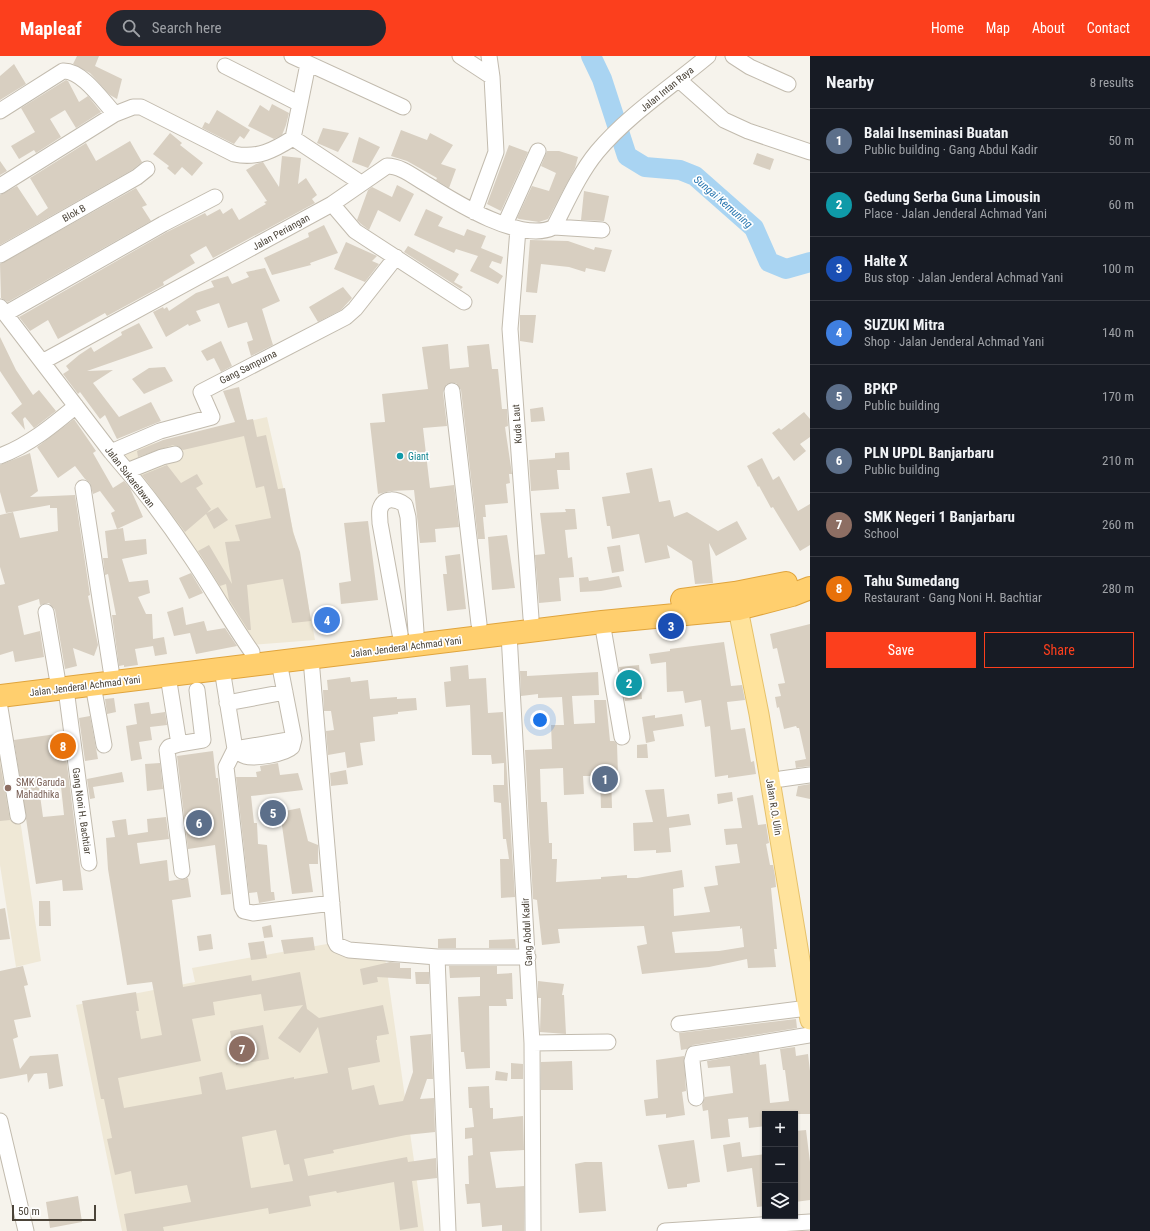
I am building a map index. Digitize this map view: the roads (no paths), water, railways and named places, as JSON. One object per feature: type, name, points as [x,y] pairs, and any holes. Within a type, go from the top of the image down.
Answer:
[{"type":"highway","name":"Jalan Jenderal Achmad Yani","points":[[0,685],[61,683],[93,685],[311,658],[371,644],[408,633],[532,618],[742,600],[810,574]]},
{"type":"highway","name":"Jalan Jenderal Achmad Yani","points":[[0,696],[61,683],[111,670],[252,652],[509,634],[602,622],[810,588]]},
{"type":"main road","name":"Jalan R.O. Ulin","points":[[742,600],[764,713],[809,1014]]},
{"type":"main road","name":"Jalan R.O. Ulin","points":[[764,713],[781,779],[810,949]]},
{"type":"street","points":[[292,56],[403,107]]},
{"type":"street","points":[[460,56],[492,77]]},
{"type":"street","points":[[474,212],[496,152],[492,77],[489,56]]},
{"type":"street","name":"Jalan Intan Raya","points":[[554,227],[589,162],[608,140],[626,122],[708,56]]},
{"type":"street","points":[[733,56],[750,67],[788,84]]},
{"type":"street","points":[[0,186],[115,114],[133,107],[141,107],[234,154],[243,156],[262,155],[293,138],[308,64]]},
{"type":"street","points":[[225,66],[300,104]]},
{"type":"street","points":[[0,111],[63,71],[67,71],[80,76],[115,114]]},
{"type":"street","points":[[679,80],[724,120],[748,131],[810,152]]},
{"type":"street","points":[[293,138],[361,183]]},
{"type":"street","name":"Kuda Laut","points":[[532,618],[510,329],[512,227],[538,151]]},
{"type":"street","name":"Jalan Periangan","points":[[42,362],[332,204],[383,168],[396,166],[474,212],[512,227],[544,230],[554,227],[602,230]]},
{"type":"street","name":"Blok B","points":[[0,255],[137,178],[147,169]]},
{"type":"street","points":[[2,311],[215,197]]},
{"type":"street","points":[[332,204],[355,231],[464,302]]},
{"type":"street","name":"Gang Sampurna","points":[[111,452],[160,431],[212,417],[201,392],[346,317],[355,309],[396,257]]},
{"type":"street","name":"Jalan Sukarelawan","points":[[2,311],[127,471],[191,557],[229,620],[252,652]]},
{"type":"street","points":[[452,391],[479,624]]},
{"type":"street","points":[[0,456],[22,447],[44,433],[76,406]]},
{"type":"street","points":[[127,471],[162,457],[175,454]]},
{"type":"street","points":[[83,488],[111,670]]},
{"type":"street","points":[[393,499],[399,500],[405,505],[408,517],[408,633],[380,523],[380,509],[384,503],[393,499]]},
{"type":"street","name":"Gang Noni H. Bachtiar","points":[[46,612],[61,683],[89,863]]},
{"type":"street","points":[[602,622],[622,737]]},
{"type":"street","name":"Gang Abdul Kadir","points":[[509,634],[532,1043],[533,1231]]},
{"type":"street","points":[[311,658],[335,941],[337,945],[349,950],[438,957],[528,957]]},
{"type":"street","points":[[235,748],[294,739],[280,662]]},
{"type":"street","points":[[222,669],[235,748],[228,761],[226,772],[242,907],[244,911],[253,913],[332,903]]},
{"type":"street","points":[[168,676],[179,744]]},
{"type":"street","points":[[93,685],[104,746]]},
{"type":"street","points":[[182,872],[167,750],[169,747],[179,744],[203,740],[197,690]]},
{"type":"street","points":[[227,703],[285,692]]},
{"type":"street","points":[[0,708],[18,816]]},
{"type":"street","points":[[781,779],[810,775]]},
{"type":"street","points":[[438,957],[448,1231]]},
{"type":"street","points":[[679,1024],[809,1014]]},
{"type":"street","points":[[696,1098],[692,1061],[694,1054],[810,1035]]},
{"type":"street","points":[[532,1043],[608,1042]]},
{"type":"street","points":[[0,1121],[26,1231]]},
{"type":"street","points":[[665,1231],[745,1229],[810,1222]]},
{"type":"waterway","name":"Sungai Kemuning","points":[[591,56],[602,79],[627,156],[645,167],[680,170],[695,176],[754,228],[769,262],[786,269],[810,262]]},
{"type":"place","name":"Giant","points":[[400,456]]},
{"type":"place","name":"SUZUKI Mitra","points":[[327,620]]},
{"type":"place","name":"Halte X","points":[[671,626]]},
{"type":"place","name":"Gedung Serba Guna Limousin","points":[[629,683]]},
{"type":"place","name":"Tahu Sumedang","points":[[63,746]]},
{"type":"place","name":"Balai Inseminasi Buatan","points":[[605,779]]},
{"type":"place","name":"SMK Garuda Mahadhika","points":[[8,788]]},
{"type":"place","name":"BPKP","points":[[273,813]]},
{"type":"place","name":"PLN UPDL Banjarbaru","points":[[199,823]]},
{"type":"place","name":"SMK Negeri 1 Banjarbaru","points":[[242,1049]]}]
